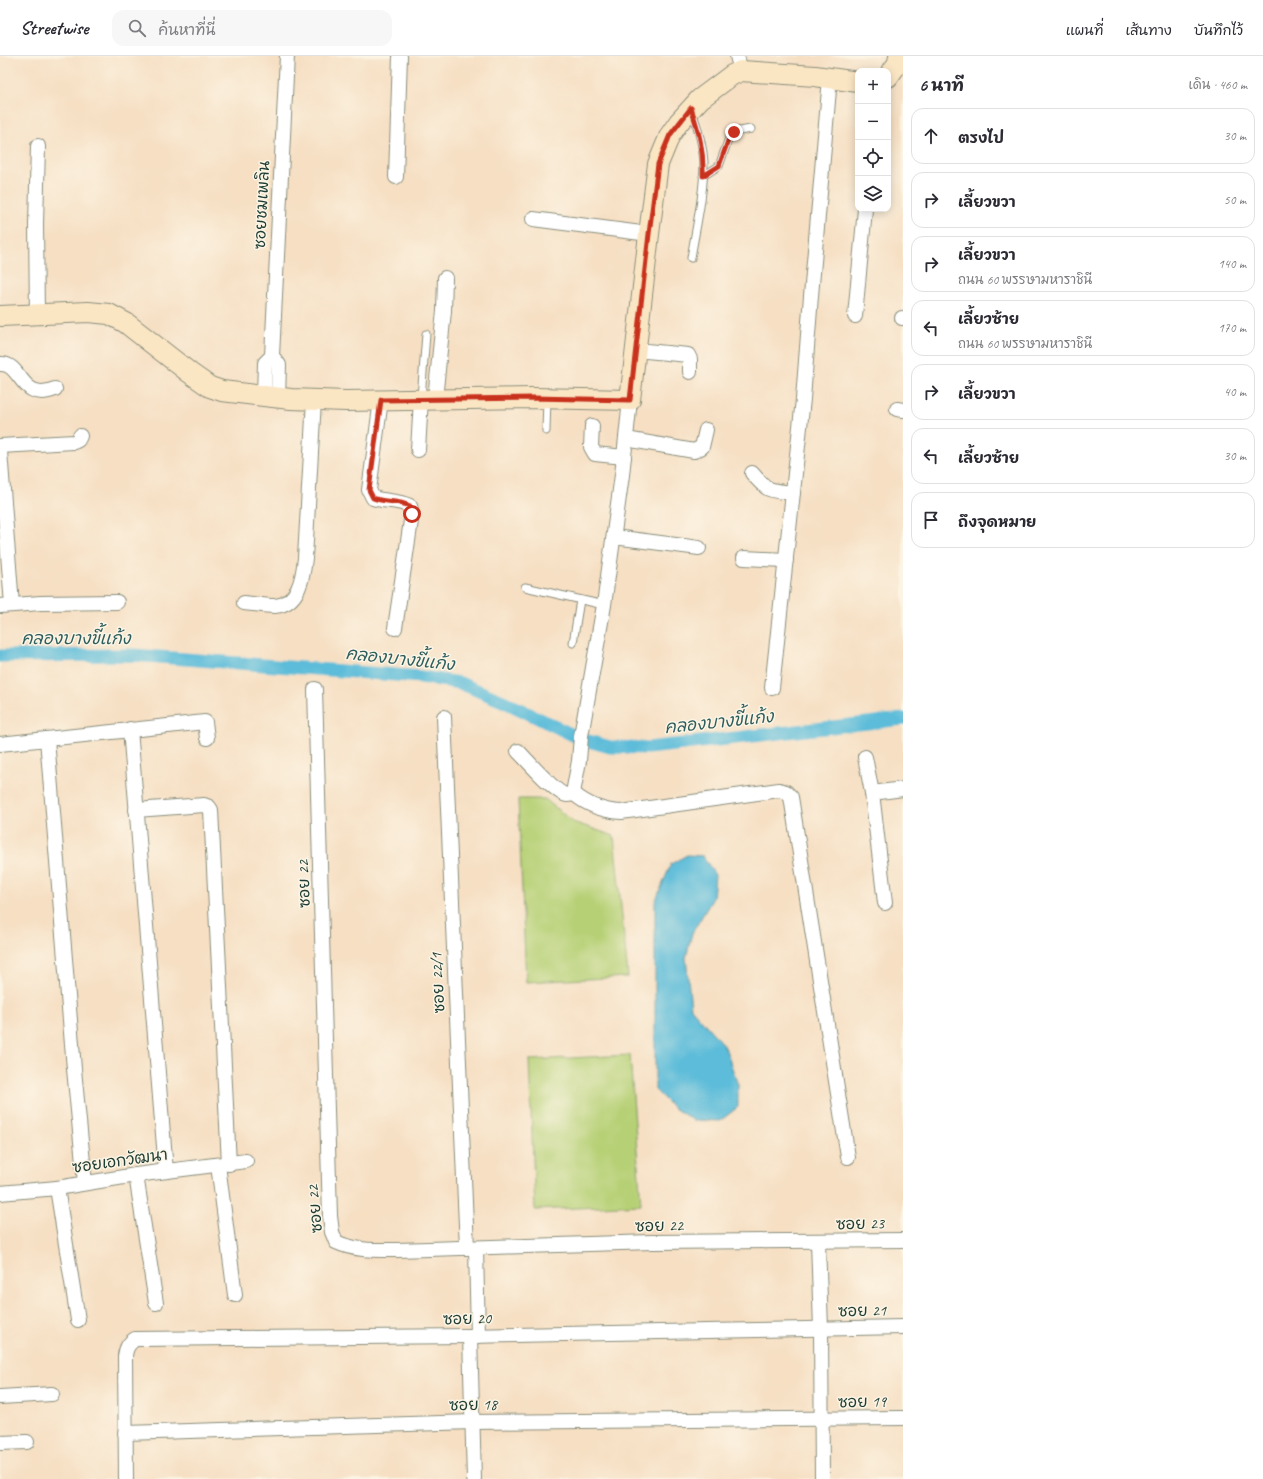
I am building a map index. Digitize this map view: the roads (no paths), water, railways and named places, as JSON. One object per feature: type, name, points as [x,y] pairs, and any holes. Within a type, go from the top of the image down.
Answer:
[{"type":"street","name":"ซอยชมเพลิน","points":[[271,397],[279,366],[272,356],[287,56]]},
{"type":"street","points":[[396,177],[400,56]]},
{"type":"street","points":[[891,73],[898,63],[899,56]]},
{"type":"street","points":[[573,793],[614,537],[658,164],[670,135],[691,108],[700,99],[732,76],[739,64],[855,82]]},
{"type":"street","points":[[772,688],[802,407],[810,296],[830,78]]},
{"type":"street","points":[[37,315],[36,224],[38,146]]},
{"type":"street","points":[[855,316],[865,212]]},
{"type":"street","points":[[533,218],[649,234]]},
{"type":"street","points":[[418,450],[444,312],[445,278]]},
{"type":"street","points":[[0,316],[88,312],[109,314],[126,323],[210,387],[222,391],[271,397],[314,400],[547,398],[630,400]]},
{"type":"street","points":[[636,350],[688,355],[690,359],[690,372]]},
{"type":"street","points":[[0,364],[11,367],[26,385],[36,392],[46,393],[55,389]]},
{"type":"street","points":[[244,603],[276,606],[287,603],[299,588],[304,572],[314,400]]},
{"type":"street","points":[[381,400],[369,490],[373,498],[381,501],[401,502],[410,506],[412,514],[395,628]]},
{"type":"street","points":[[592,426],[591,447],[595,454],[624,457]]},
{"type":"street","points":[[626,439],[694,451],[702,447],[706,430]]},
{"type":"street","points":[[0,446],[74,442],[78,440],[80,436]]},
{"type":"street","points":[[0,451],[6,606],[41,603],[117,602]]},
{"type":"street","points":[[752,473],[768,490],[793,493]]},
{"type":"street","points":[[614,537],[699,548]]},
{"type":"street","points":[[744,558],[786,560]]},
{"type":"street","name":"ซอย 22","points":[[315,689],[330,1216],[332,1232],[336,1242],[346,1247],[364,1250],[397,1250],[652,1242],[818,1241]]},
{"type":"street","name":"ซอย 22/1","points":[[444,717],[472,1248],[474,1336],[474,1479]]},
{"type":"street","points":[[0,744],[205,722],[207,738]]},
{"type":"street","points":[[130,729],[166,1171]]},
{"type":"street","points":[[47,738],[74,1069],[85,1183]]},
{"type":"street","points":[[518,751],[560,792],[566,795],[573,793]]},
{"type":"street","points":[[865,758],[872,793],[885,902]]},
{"type":"street","points":[[872,793],[903,789]]},
{"type":"street","points":[[573,793],[586,803],[609,812],[621,812],[779,790],[786,792],[791,797],[848,1157]]},
{"type":"street","points":[[136,810],[204,805],[209,807],[211,810],[224,1164],[235,1295]]},
{"type":"street","name":"ซอยเอกวัฒนา","points":[[0,1194],[57,1188],[136,1175],[246,1161]]},
{"type":"street","points":[[136,1175],[156,1304]]},
{"type":"street","points":[[57,1188],[78,1320]]},
{"type":"street","name":"ซอย 23","points":[[818,1241],[903,1240]]},
{"type":"street","points":[[818,1241],[821,1329],[822,1479]]},
{"type":"street","name":"ซอย 21","points":[[821,1329],[903,1327]]},
{"type":"street","name":"ซอย 20","points":[[125,1433],[125,1356],[126,1349],[135,1339],[474,1336],[821,1329]]},
{"type":"street","points":[[0,1397],[52,1394]]},
{"type":"street","name":"ซอย 19","points":[[822,1419],[903,1418]]},
{"type":"street","name":"ซอย 18","points":[[125,1433],[473,1422],[822,1419]]},
{"type":"street","points":[[125,1433],[126,1479]]},
{"type":"street","points":[[0,1443],[27,1442]]},
{"type":"lane","points":[[691,108],[700,136],[704,161],[691,258]]},
{"type":"lane","points":[[703,176],[719,166],[729,138],[734,132],[751,129]]},
{"type":"lane","points":[[426,334],[428,399]]},
{"type":"lane","points":[[546,431],[547,398]]},
{"type":"lane","points":[[525,587],[604,605]]},
{"type":"lane","points":[[573,643],[580,600]]},
{"type":"water","points":[[687,855],[703,856],[715,875],[713,898],[692,933],[686,958],[691,1008],[725,1047],[738,1085],[738,1107],[720,1121],[693,1120],[672,1107],[655,1090],[655,902],[671,864]]},
{"type":"waterway","name":"คลองบางขี้แก้ง","points":[[0,656],[133,655],[421,677],[460,683],[505,702],[581,739],[610,747],[648,748],[903,719]]}]
